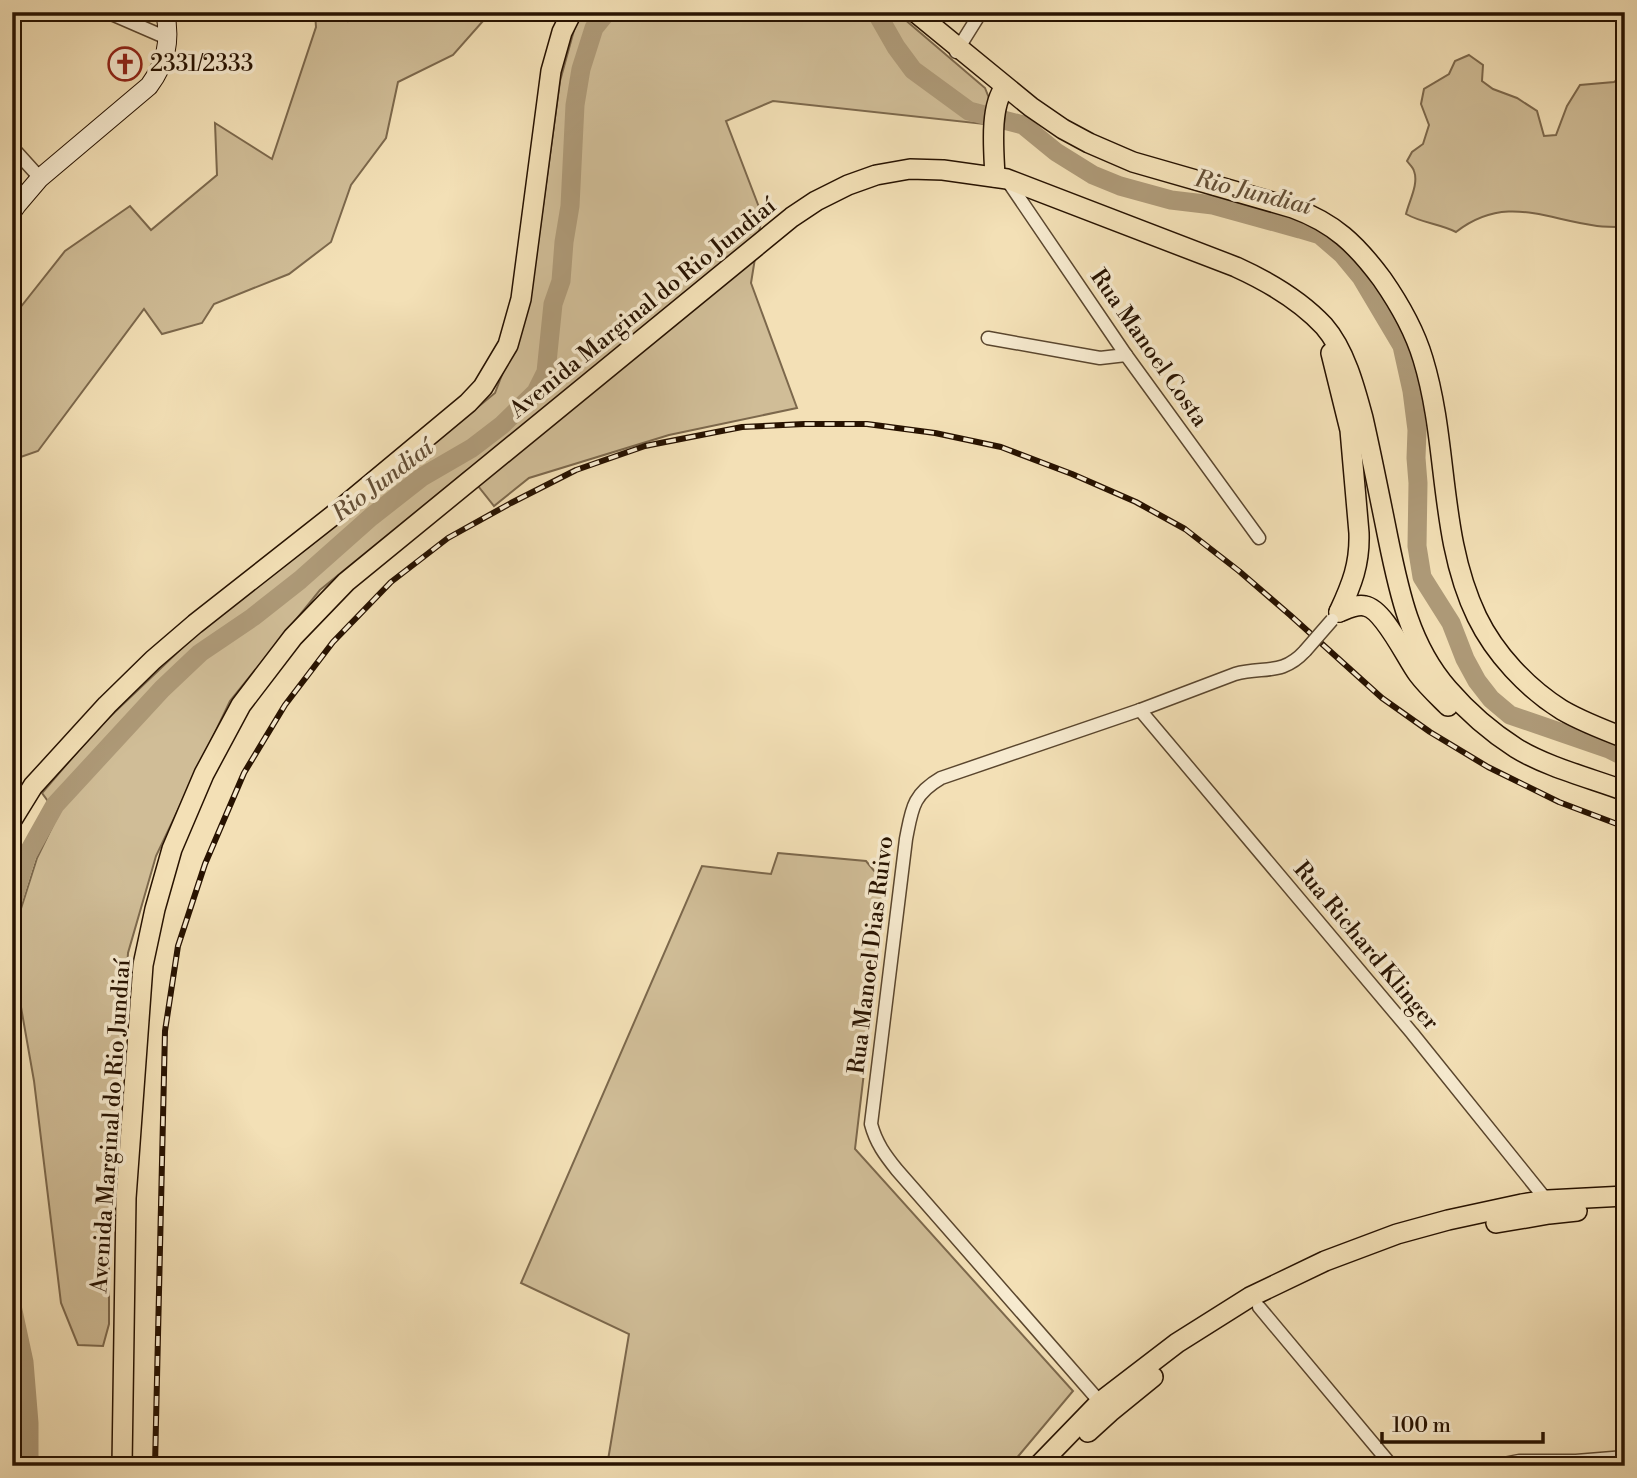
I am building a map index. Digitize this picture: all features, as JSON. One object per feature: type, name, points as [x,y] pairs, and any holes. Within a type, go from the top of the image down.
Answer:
[{"type":"main road","points":[[12,212],[40,178],[149,86],[157,75],[166,52],[165,12]]},
{"type":"main road","name":"Avenida Marginal do Rio Jundiaí","points":[[12,820],[33,786],[107,705],[153,660],[339,511],[468,403],[483,387],[508,345],[521,299],[551,71],[562,32],[572,12]]},
{"type":"main road","points":[[915,12],[1001,94],[1031,107],[1063,129],[1133,162],[1315,216],[1340,232],[1368,259],[1398,303],[1423,356],[1435,412],[1449,529],[1464,584],[1478,618],[1515,671],[1539,694],[1563,711],[1625,738]]},
{"type":"main road","points":[[1001,94],[993,131],[993,146],[1001,178]]},
{"type":"main road","name":"Avenida Marginal do Rio Jundiaí","points":[[122,1466],[126,1198],[143,965],[172,849],[204,774],[242,705],[293,637],[346,582],[792,217],[848,185],[876,174],[910,169],[943,170],[1001,178],[1236,267],[1293,298],[1325,328],[1344,359],[1358,398],[1404,612],[1416,640],[1446,687],[1478,719],[1517,748],[1538,759],[1625,791]]},
{"type":"main road","points":[[1325,328],[1350,430],[1359,533],[1357,567],[1335,616]]},
{"type":"main road","points":[[1335,616],[1362,605],[1375,610],[1407,658],[1437,696],[1494,741],[1517,748]]},
{"type":"main road","points":[[1055,1466],[1074,1444],[1164,1368],[1211,1335],[1259,1307],[1388,1250],[1549,1207],[1625,1196]]},
{"type":"main road","points":[[1038,1466],[1100,1402],[1177,1343],[1250,1297],[1325,1261],[1397,1234],[1522,1204],[1625,1208]]},
{"type":"street","points":[[107,12],[167,38]]},
{"type":"street","points":[[902,12],[956,51],[981,12]]},
{"type":"street","points":[[12,147],[40,178]]},
{"type":"street","name":"Rua Manoel Costa","points":[[1001,178],[1259,538]]},
{"type":"street","points":[[988,338],[1100,358],[1126,355]]},
{"type":"street","name":"Rua Manoel Dias Ruivo","points":[[1100,1402],[897,1170],[875,1138],[871,1125],[906,839],[914,804],[930,784],[941,778],[1140,710],[1235,674],[1288,665],[1335,616]]},
{"type":"street","name":"Rua Richard Klinger","points":[[1140,710],[1412,1033],[1549,1207]]},
{"type":"street","points":[[1259,1307],[1392,1466]]},
{"type":"street","points":[[1493,1466],[1519,1461],[1576,1461],[1625,1457]]},
{"type":"shaded area","points":[[315,12],[339,12],[348,21],[374,12],[491,12],[453,55],[398,82],[386,138],[351,185],[331,242],[289,274],[214,304],[202,323],[162,334],[144,309],[38,451],[12,460],[12,318],[65,251],[130,206],[151,230],[217,175],[215,123],[272,159],[316,27]]},
{"type":"shaded area","points":[[579,12],[896,12],[985,88],[989,98],[984,124],[773,101],[726,121],[762,215],[751,283],[797,408],[669,435],[529,478],[494,506],[466,471],[320,590],[230,701],[156,856],[128,953],[109,1265],[109,1324],[103,1346],[78,1345],[61,1303],[34,1081],[12,956],[12,937],[37,858],[58,815],[42,793],[97,729],[204,627],[310,546],[495,393],[530,301],[560,81]]},
{"type":"shaded area","points":[[1469,55],[1483,65],[1482,81],[1537,111],[1544,136],[1556,135],[1567,106],[1580,85],[1614,82],[1625,74],[1625,227],[1597,226],[1525,212],[1508,212],[1491,214],[1456,232],[1406,214],[1415,181],[1413,170],[1407,161],[1412,152],[1423,144],[1429,125],[1421,104],[1424,89],[1449,74],[1455,61]]},
{"type":"shaded area","points":[[778,853],[866,861],[886,885],[855,1149],[1073,1391],[1010,1466],[607,1466],[629,1334],[521,1283],[702,866],[771,874]]},
{"type":"waterway","name":"Rio Jundiaí","points":[[12,903],[27,855],[55,805],[162,689],[200,653],[253,617],[300,580],[371,517],[422,477],[472,448],[502,425],[536,392],[546,372],[553,304],[561,281],[570,206],[575,105],[581,69],[594,28],[607,12]]},
{"type":"waterway","name":"Rio Jundiaí","points":[[876,12],[913,70],[969,111],[1023,125],[1056,152],[1093,175],[1120,186],[1171,200],[1213,205],[1320,235],[1342,254],[1361,277],[1402,346],[1417,430],[1417,546],[1422,577],[1451,623],[1477,681],[1491,699],[1510,715],[1625,757]]},
{"type":"waterway","name":"Rio Jundiaí","points":[[12,1306],[24,1362],[29,1466]]},
{"type":"railway","points":[[155,1466],[165,1031],[178,946],[205,864],[244,773],[285,705],[333,642],[391,582],[448,538],[576,470],[645,446],[742,427],[867,424],[935,433],[1001,447],[1136,502],[1185,529],[1239,571],[1382,698],[1430,732],[1488,767],[1559,802],[1625,827]]},
{"type":"place","name":"2331/2333","points":[[125,64]]}]
